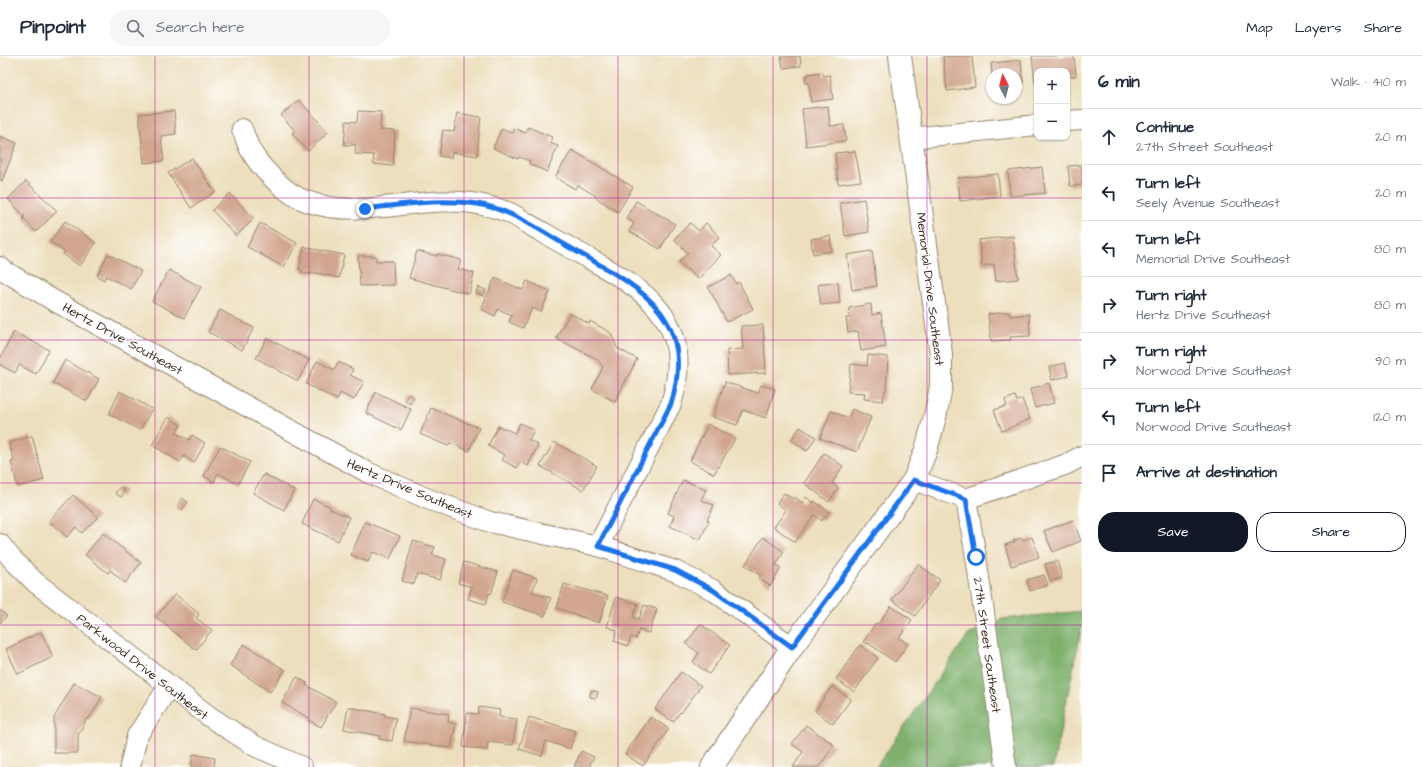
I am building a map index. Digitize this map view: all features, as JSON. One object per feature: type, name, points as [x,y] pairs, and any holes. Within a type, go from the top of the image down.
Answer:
[{"type":"street","name":"Memorial Drive Southeast","points":[[712,767],[792,647],[914,480],[926,450],[935,417],[941,387],[941,354],[900,56]]},
{"type":"street","points":[[1070,121],[1082,120]]},
{"type":"street","points":[[911,138],[1034,124]]},
{"type":"street","points":[[242,129],[251,151],[266,171],[283,188],[306,201],[332,207],[365,209],[441,201],[477,204],[510,213],[621,277],[644,294],[663,315],[675,339],[679,362],[677,386],[671,404],[598,546]]},
{"type":"street","name":"Hertz Drive Southeast","points":[[1,270],[51,299],[369,473],[428,499],[490,522],[598,546],[675,570],[713,590],[792,647]]},
{"type":"street","points":[[914,480],[966,499],[1067,464],[1082,456]]},
{"type":"street","name":"27th Street Southeast","points":[[966,499],[976,557],[1006,767]]},
{"type":"street","name":"Parkwood Drive Southeast","points":[[0,544],[12,559],[35,582],[210,717],[255,746],[302,767]]},
{"type":"street","points":[[130,767],[137,736],[169,686]]},
{"type":"green space","points":[[1082,611],[1082,626],[1053,767],[876,767],[968,635],[1002,619]]},
{"type":"building","points":[[781,56],[800,56],[801,66],[783,68]]},
{"type":"building","points":[[943,56],[972,56],[975,87],[947,91]]},
{"type":"building","points":[[1032,56],[1074,56],[1076,76],[1070,77],[1070,68],[1034,68],[1034,74]]},
{"type":"building","points":[[1021,60],[1022,68],[991,68],[991,63]]},
{"type":"building","points":[[823,72],[824,76],[830,75],[833,99],[811,102],[809,83],[806,83],[805,76],[808,76],[808,74]]},
{"type":"building","points":[[299,100],[328,132],[308,151],[292,133],[295,131],[281,115]]},
{"type":"building","points":[[828,106],[830,126],[844,125],[846,141],[806,146],[802,109]]},
{"type":"building","points":[[174,111],[176,134],[161,136],[164,161],[144,163],[139,114]]},
{"type":"building","points":[[358,111],[381,112],[380,130],[395,131],[393,166],[373,164],[374,155],[355,154],[356,145],[344,145],[346,121],[357,122]]},
{"type":"building","points":[[457,113],[481,117],[477,156],[452,152],[451,158],[439,156],[443,130],[454,132]]},
{"type":"building","points":[[528,127],[552,137],[550,143],[558,146],[547,172],[529,164],[530,161],[519,157],[518,159],[493,148],[502,128],[512,133],[514,128],[525,133]]},
{"type":"building","points":[[0,136],[17,143],[2,181],[0,180]]},
{"type":"building","points":[[572,150],[633,187],[618,212],[578,185],[575,189],[555,177]]},
{"type":"building","points":[[855,151],[861,181],[838,184],[835,153]]},
{"type":"building","points":[[192,158],[215,192],[191,208],[168,173]]},
{"type":"building","points":[[1082,165],[1082,185],[1070,186],[1068,166]]},
{"type":"building","points":[[1042,167],[1045,193],[1010,196],[1008,171]]},
{"type":"building","points":[[998,174],[1000,196],[960,201],[958,178]]},
{"type":"building","points":[[26,181],[57,211],[36,232],[23,218],[25,217],[8,199]]},
{"type":"building","points":[[230,193],[254,219],[236,236],[212,210]]},
{"type":"building","points":[[864,199],[869,232],[845,236],[840,203]]},
{"type":"building","points":[[636,201],[675,224],[660,249],[629,231],[634,223],[626,218]]},
{"type":"building","points":[[65,221],[96,243],[80,266],[63,254],[65,252],[50,242]]},
{"type":"building","points":[[260,223],[297,243],[284,267],[247,247]]},
{"type":"building","points":[[690,223],[699,231],[706,223],[720,237],[711,246],[721,255],[698,279],[679,262],[688,253],[674,239]]},
{"type":"building","points":[[830,236],[832,251],[813,254],[811,239]]},
{"type":"building","points":[[1013,236],[1018,279],[996,281],[994,264],[982,266],[979,240]]},
{"type":"building","points":[[304,247],[344,255],[339,278],[312,272],[311,275],[302,272],[302,270],[299,269]]},
{"type":"building","points":[[417,251],[461,260],[458,269],[474,273],[469,294],[409,278]]},
{"type":"building","points":[[872,251],[877,286],[852,290],[847,255]]},
{"type":"building","points":[[108,254],[141,271],[131,289],[106,276],[104,280],[97,276]]},
{"type":"building","points":[[358,256],[376,256],[376,261],[393,261],[394,285],[360,286]]},
{"type":"building","points":[[169,270],[201,287],[184,318],[152,301]]},
{"type":"building","points":[[731,275],[736,284],[739,282],[753,309],[727,322],[708,287]]},
{"type":"building","points":[[495,278],[523,290],[527,281],[550,291],[541,312],[532,308],[523,328],[509,322],[512,315],[498,309],[495,316],[481,309]]},
{"type":"building","points":[[838,282],[840,303],[821,305],[818,285]]},
{"type":"building","points":[[478,287],[486,290],[484,296],[476,293]]},
{"type":"building","points":[[871,304],[872,315],[881,313],[886,347],[861,351],[858,331],[848,333],[846,318],[850,318],[849,308]]},
{"type":"building","points":[[220,310],[254,328],[242,350],[208,332]]},
{"type":"building","points":[[1009,312],[1010,316],[1029,314],[1030,336],[1010,337],[1011,340],[991,341],[988,314]]},
{"type":"building","points":[[570,313],[589,324],[590,321],[611,333],[617,348],[637,359],[615,402],[592,389],[603,367],[597,359],[556,338]]},
{"type":"building","points":[[763,325],[766,373],[728,375],[727,350],[743,349],[741,326]]},
{"type":"building","points":[[14,332],[49,350],[36,374],[19,365],[15,373],[0,365],[0,359]]},
{"type":"building","points":[[267,338],[309,360],[298,381],[256,358]]},
{"type":"building","points":[[868,355],[888,357],[886,391],[885,390],[883,401],[864,399],[865,393],[848,392],[851,364],[867,366]]},
{"type":"building","points":[[65,360],[99,379],[87,401],[53,383]]},
{"type":"building","points":[[317,361],[334,370],[338,362],[353,369],[350,375],[364,382],[354,400],[340,393],[337,400],[306,384]]},
{"type":"building","points":[[1065,363],[1068,376],[1052,380],[1049,367]]},
{"type":"building","points":[[725,382],[758,393],[761,385],[775,389],[766,418],[743,410],[737,425],[713,417]]},
{"type":"building","points":[[1049,383],[1054,403],[1035,408],[1030,389]]},
{"type":"building","points":[[120,391],[152,409],[140,430],[109,414]]},
{"type":"building","points":[[376,392],[411,409],[401,430],[366,413]]},
{"type":"building","points":[[408,394],[414,397],[410,404],[405,400]]},
{"type":"building","points":[[1015,396],[1017,401],[1022,399],[1030,419],[1002,431],[994,410],[1007,406],[1005,400]]},
{"type":"building","points":[[431,408],[479,428],[469,451],[450,443],[448,446],[420,434]]},
{"type":"building","points":[[852,409],[871,417],[857,452],[820,438],[831,411],[848,418]]},
{"type":"building","points":[[168,417],[181,425],[176,433],[189,440],[192,435],[205,443],[194,463],[184,456],[180,462],[152,445]]},
{"type":"building","points":[[520,423],[534,430],[529,440],[538,445],[528,466],[520,462],[517,468],[502,460],[505,455],[488,446],[498,426],[515,433]]},
{"type":"building","points":[[708,424],[735,439],[714,474],[690,461]]},
{"type":"building","points":[[800,427],[816,437],[807,451],[791,440]]},
{"type":"building","points":[[32,436],[44,480],[18,487],[11,462],[14,461],[9,443]]},
{"type":"building","points":[[554,442],[597,466],[583,490],[540,466]]},
{"type":"building","points":[[220,446],[250,462],[238,484],[218,473],[214,482],[204,476]]},
{"type":"building","points":[[824,453],[843,466],[832,483],[838,488],[829,502],[804,483]]},
{"type":"building","points":[[264,474],[294,490],[284,510],[253,493]]},
{"type":"building","points":[[683,480],[706,490],[701,500],[714,505],[707,520],[709,521],[700,540],[670,526],[674,516],[668,513]]},
{"type":"building","points":[[120,487],[125,491],[121,497],[115,493]]},
{"type":"building","points":[[784,493],[793,499],[795,497],[802,503],[806,497],[813,503],[814,501],[829,512],[822,521],[814,515],[795,542],[774,527],[786,510],[777,503]]},
{"type":"building","points":[[73,495],[98,517],[82,533],[76,527],[67,537],[49,521]]},
{"type":"building","points":[[182,498],[188,502],[182,510],[177,506]]},
{"type":"building","points":[[313,499],[331,507],[330,509],[349,517],[338,541],[302,524]]},
{"type":"building","points":[[1073,520],[1081,541],[1053,552],[1044,531]]},
{"type":"building","points":[[365,522],[400,536],[390,559],[373,552],[368,562],[351,555]]},
{"type":"building","points":[[103,533],[141,563],[125,583],[110,570],[108,573],[85,555]]},
{"type":"building","points":[[763,537],[784,552],[776,565],[781,568],[770,586],[759,578],[761,576],[745,565]]},
{"type":"building","points":[[1032,537],[1039,557],[1011,566],[1005,545],[1015,542],[1014,540],[1022,538],[1023,540]]},
{"type":"building","points":[[413,541],[435,547],[432,555],[446,559],[440,580],[417,574],[414,584],[402,581]]},
{"type":"building","points":[[1057,561],[1062,578],[1050,581],[1045,564]]},
{"type":"building","points":[[464,562],[498,572],[486,604],[468,599],[472,587],[458,583]]},
{"type":"building","points":[[918,564],[940,580],[915,616],[892,600]]},
{"type":"building","points":[[513,570],[537,578],[532,592],[551,598],[545,616],[502,602]]},
{"type":"building","points":[[1044,575],[1048,585],[1030,591],[1027,580]]},
{"type":"building","points":[[564,584],[608,596],[599,623],[557,608]]},
{"type":"building","points":[[175,594],[199,614],[196,618],[212,630],[196,650],[156,617]]},
{"type":"building","points":[[616,597],[638,604],[633,617],[639,619],[644,605],[657,609],[649,633],[639,630],[636,639],[631,637],[628,646],[614,641],[617,630],[607,627]]},
{"type":"building","points":[[891,606],[912,620],[899,638],[908,644],[895,662],[868,643],[863,642],[876,623],[878,624]]},
{"type":"building","points":[[0,610],[7,616],[0,623]]},
{"type":"building","points":[[700,624],[730,645],[709,674],[693,662],[699,653],[686,644]]},
{"type":"building","points":[[41,632],[53,657],[18,674],[6,649]]},
{"type":"building","points":[[244,644],[285,670],[270,692],[230,665]]},
{"type":"building","points":[[860,645],[878,658],[854,692],[836,679]]},
{"type":"building","points":[[681,672],[701,686],[673,722],[655,709]]},
{"type":"building","points":[[297,677],[307,683],[306,685],[336,702],[321,727],[308,720],[309,718],[282,703]]},
{"type":"building","points":[[74,683],[102,697],[89,719],[87,718],[78,735],[78,753],[54,753],[54,718]]},
{"type":"building","points":[[832,686],[851,699],[833,724],[815,711]]},
{"type":"building","points":[[591,690],[598,692],[596,698],[590,697]]},
{"type":"building","points":[[348,707],[385,714],[384,716],[396,718],[392,741],[379,739],[380,736],[344,729]]},
{"type":"building","points":[[479,707],[500,710],[499,717],[517,719],[513,745],[488,742],[487,750],[463,747],[467,713],[478,714]]},
{"type":"building","points":[[410,708],[449,714],[448,722],[456,724],[451,748],[404,741]]},
{"type":"building","points":[[529,717],[576,731],[570,749],[546,741],[542,756],[519,749]]},
{"type":"building","points":[[651,717],[669,729],[643,766],[625,754]]},
{"type":"building","points":[[806,725],[834,745],[819,767],[793,767],[803,752],[792,744]]},
{"type":"building","points":[[581,751],[594,757],[589,767],[574,767]]},
{"type":"building","points":[[193,754],[215,758],[214,767],[191,767]]},
{"type":"route","points":[[365,209],[441,201],[477,204],[510,213],[621,277],[644,294],[663,315],[675,339],[679,362],[677,386],[671,404],[598,546],[675,570],[713,590],[792,647],[914,480],[966,499],[976,557]]}]
